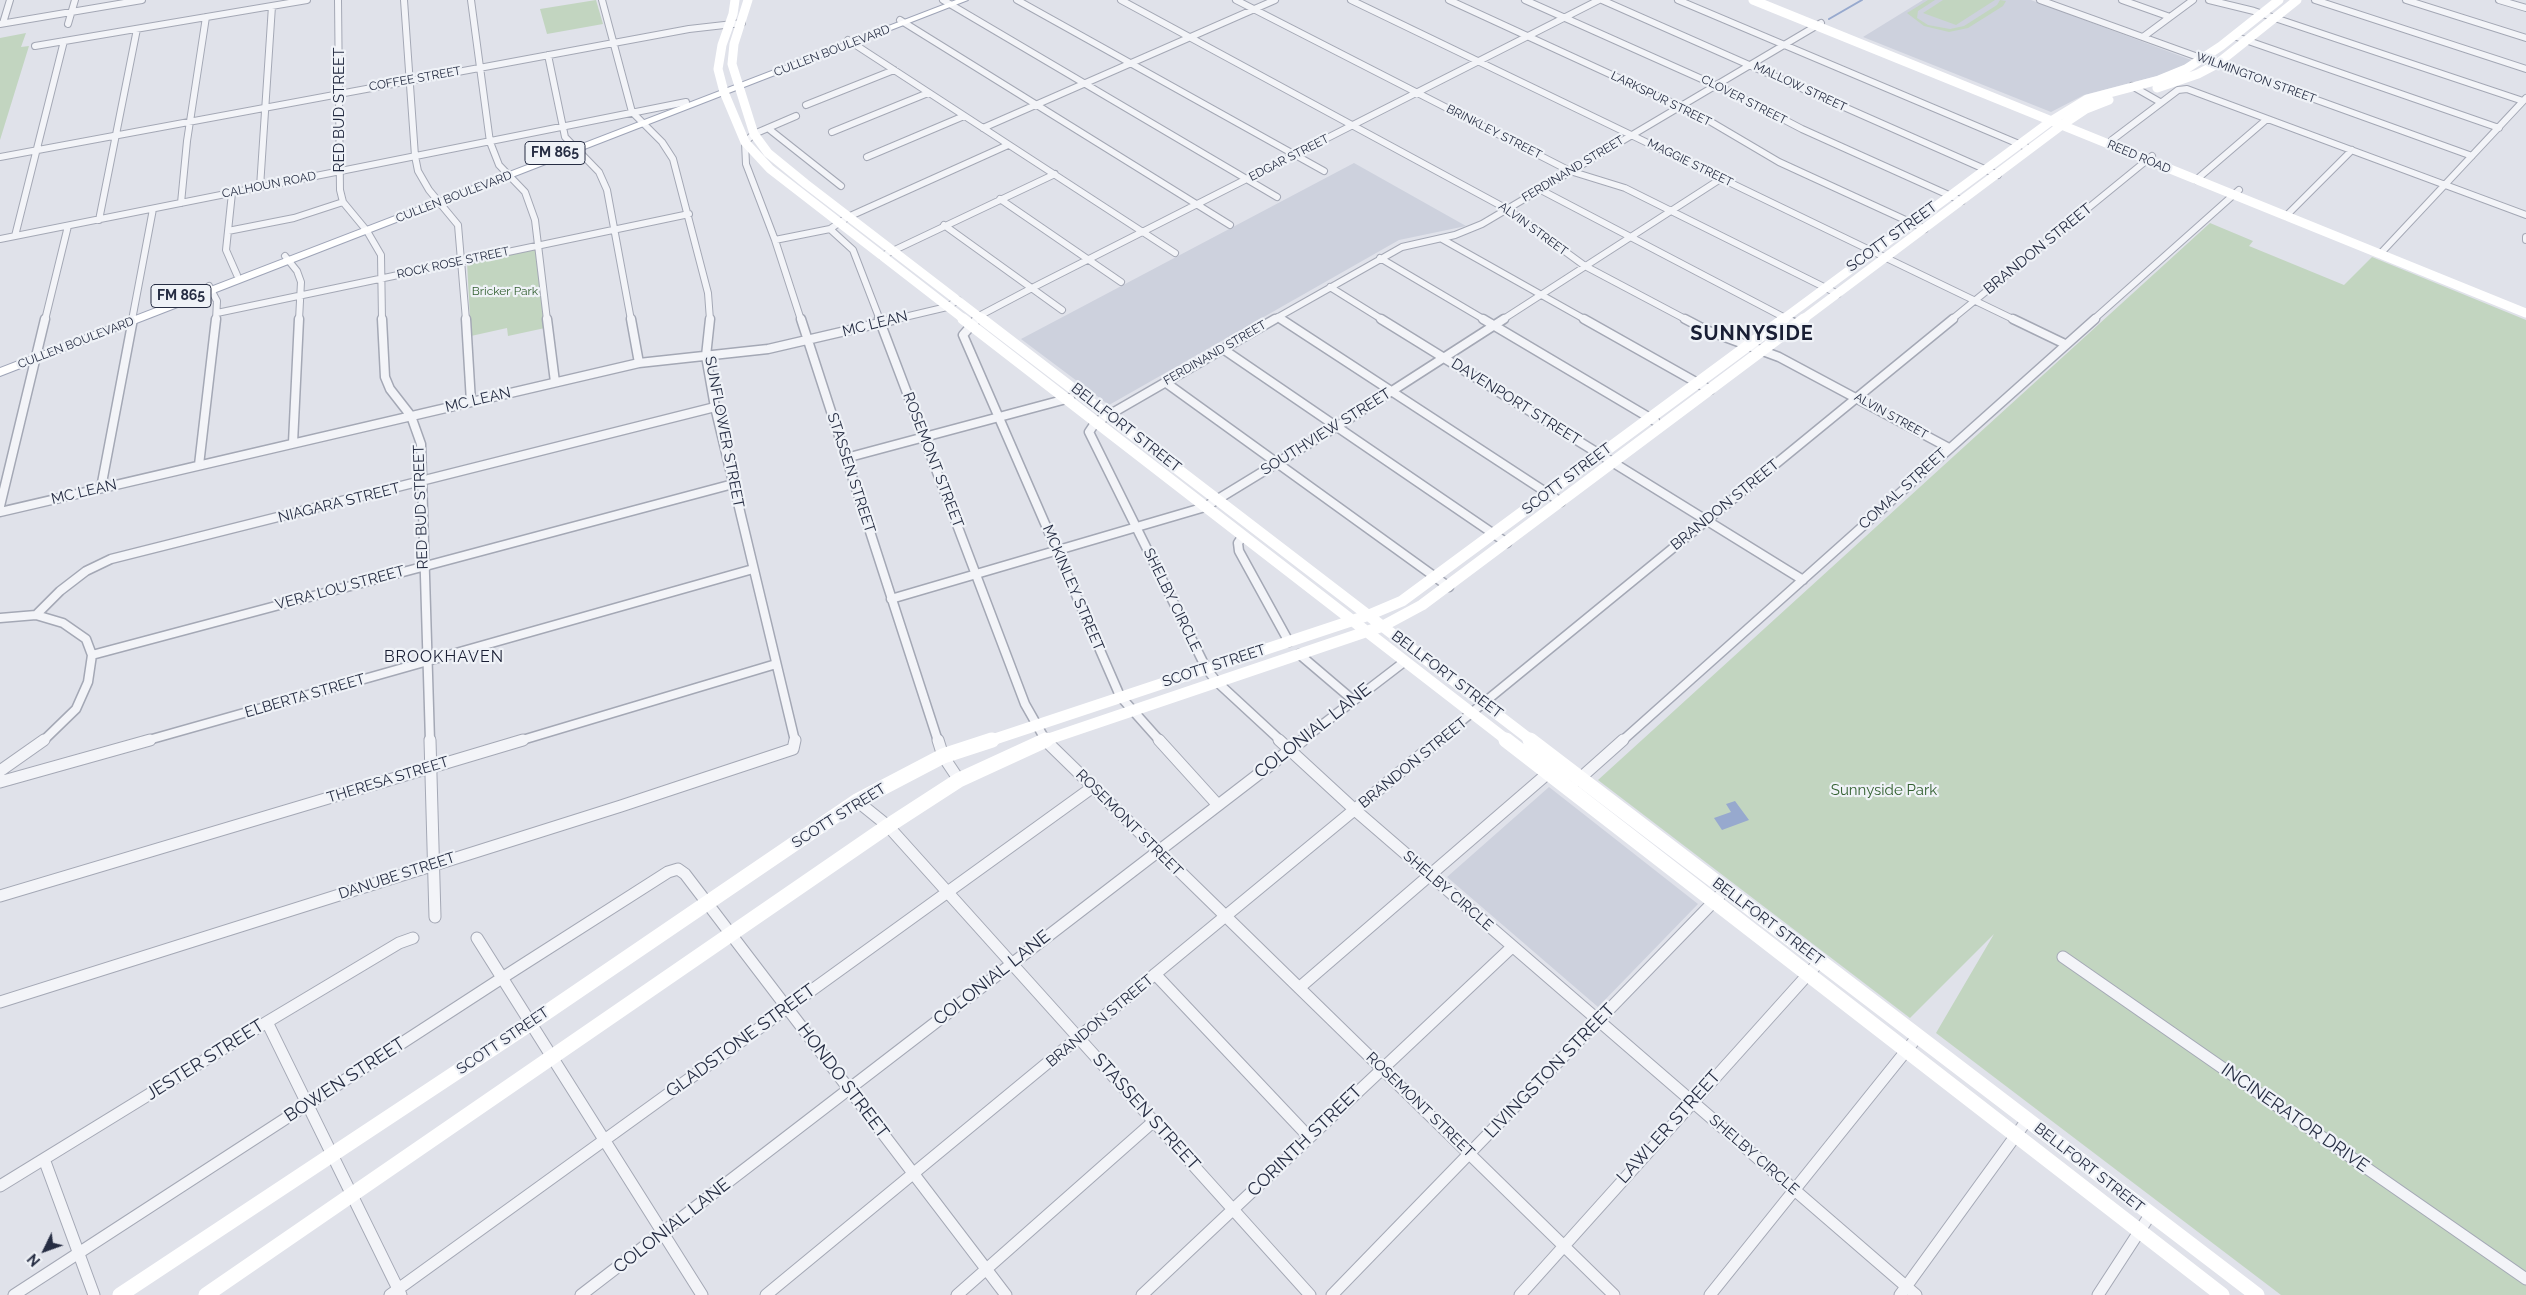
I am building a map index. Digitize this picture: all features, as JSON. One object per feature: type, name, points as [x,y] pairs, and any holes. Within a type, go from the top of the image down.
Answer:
[{"type":"main road","name":"BELLFORT STREET","points":[[735,0],[722,45],[718,69],[723,90],[745,142],[758,157],[795,189],[1095,423],[2138,1232],[2222,1295]]},
{"type":"main road","name":"BELLFORT STREET","points":[[748,0],[734,44],[732,64],[737,85],[754,134],[768,153],[848,217],[1082,394],[2150,1216],[2257,1295]]},
{"type":"main road","name":"CULLEN BOULEVARD","points":[[638,119],[737,85],[902,22],[948,2],[964,0]]},
{"type":"main road","name":"REED ROAD","points":[[1753,0],[1773,6],[2382,251],[2526,313]]},
{"type":"main road","name":"REED ROAD","points":[[1762,0],[1773,6]]},
{"type":"main road","name":"SCOTT STREET","points":[[206,1295],[888,826],[959,780],[1045,740],[1366,632],[1382,626],[1422,605],[1449,587],[2032,149],[2059,121],[2086,98],[2164,78],[2203,59],[2280,0]]},
{"type":"main road","name":"SCOTT STREET","points":[[120,1295],[530,1023],[857,802],[943,756],[1369,615],[1402,601],[1747,346],[1823,287],[2019,144],[2059,121],[2100,102],[2175,83],[2217,64],[2297,0]]},
{"type":"main road","points":[[722,45],[734,44]]},
{"type":"main road","name":"CULLEN BOULEVARD","points":[[0,366],[38,354],[575,148],[638,119],[723,90]]},
{"type":"main road","name":"REED ROAD","points":[[2059,121],[2112,140],[2149,158]]},
{"type":"main road","points":[[795,189],[806,184]]},
{"type":"main road","name":"REED ROAD","points":[[2460,283],[2526,305]]},
{"type":"main road","points":[[1014,359],[1027,352]]},
{"type":"main road","name":"CULLEN BOULEVARD","points":[[0,372],[38,354]]},
{"type":"main road","points":[[1149,464],[1161,456]]},
{"type":"main road","points":[[1264,553],[1276,544]]},
{"type":"street","points":[[10,0],[2,23],[141,0]]},
{"type":"street","points":[[68,24],[74,0]]},
{"type":"street","points":[[35,46],[307,0]]},
{"type":"street","name":"RED BUD STREET","points":[[338,0],[339,171],[343,202],[365,228],[381,255],[383,357],[386,377],[390,388],[411,416],[421,444],[429,768],[435,917]]},
{"type":"street","points":[[404,0],[415,156],[423,182],[458,225],[471,402]]},
{"type":"street","points":[[471,0],[490,142],[495,158],[525,192],[532,206],[539,245],[556,382]]},
{"type":"street","points":[[602,0],[638,119]]},
{"type":"street","points":[[1017,0],[1324,171]]},
{"type":"street","name":"ALVIN STREET","points":[[1121,0],[1507,209],[1560,250],[1585,266],[1690,322],[1747,346],[1762,350],[1857,398],[1949,448]]},
{"type":"street","name":"BRINKLEY STREET","points":[[1236,0],[1570,171],[1625,188],[1838,294]]},
{"type":"street","points":[[983,128],[1275,0]]},
{"type":"street","name":"MAGGIE STREET","points":[[1351,0],[2065,344]]},
{"type":"street","name":"LARKSPUR STREET","points":[[1449,0],[1701,116],[1779,162],[1925,229]]},
{"type":"street","name":"CLOVER STREET","points":[[1525,0],[1716,85],[1802,129],[1962,201]]},
{"type":"street","name":"EDGAR STREET","points":[[979,316],[1600,0]]},
{"type":"street","name":"MALLOW STREET","points":[[1600,0],[1751,64],[1816,96],[1998,174]]},
{"type":"street","points":[[1678,0],[2032,149]]},
{"type":"street","name":"WILMINGTON STREET","points":[[2040,0],[2472,156]]},
{"type":"street","points":[[2122,0],[2170,17]]},
{"type":"street","points":[[2142,37],[2193,0]]},
{"type":"street","points":[[2209,0],[2262,14],[2525,100],[2382,251]]},
{"type":"street","points":[[2315,0],[2526,69]]},
{"type":"street","points":[[2406,0],[2526,38]]},
{"type":"street","points":[[2499,0],[2526,8]]},
{"type":"street","points":[[948,2],[1082,84],[1278,197]]},
{"type":"street","points":[[260,187],[272,6]]},
{"type":"street","points":[[181,203],[206,17]]},
{"type":"street","points":[[902,22],[1034,106],[1230,225]]},
{"type":"street","name":"COFFEE STREET","points":[[0,157],[614,42],[729,23],[742,23]]},
{"type":"street","name":"FERDINAND STREET","points":[[1108,415],[1380,258],[1402,247],[1442,239],[1472,229],[1819,25]]},
{"type":"street","points":[[99,220],[137,29]]},
{"type":"street","points":[[2234,36],[2498,128]]},
{"type":"street","points":[[15,236],[64,41]]},
{"type":"street","points":[[850,41],[1175,252]]},
{"type":"street","points":[[548,55],[561,127],[565,137],[599,172],[607,190],[639,363]]},
{"type":"street","points":[[806,106],[894,70]]},
{"type":"street","points":[[2132,86],[2160,102]]},
{"type":"street","points":[[2112,140],[2160,102],[2182,89],[2526,214]]},
{"type":"street","points":[[832,132],[928,92]]},
{"type":"street","points":[[745,142],[754,134],[796,116]]},
{"type":"street","points":[[867,157],[964,116]]},
{"type":"street","name":"CALHOUN ROAD","points":[[0,239],[561,127],[638,119]]},
{"type":"street","name":"SUNFLOWER STREET","points":[[638,119],[662,142],[673,159],[689,214],[708,293],[710,316],[706,356],[715,407],[796,741],[794,749]]},
{"type":"street","points":[[2199,178],[2267,119]]},
{"type":"street","points":[[769,129],[841,186]]},
{"type":"street","name":"STASSEN STREET","points":[[745,142],[746,164],[776,240],[943,756],[959,780]]},
{"type":"street","points":[[776,240],[830,229],[848,217],[1008,144]]},
{"type":"street","points":[[2289,214],[2352,150]]},
{"type":"street","points":[[746,164],[768,153]]},
{"type":"street","name":"BRANDON STREET","points":[[766,1295],[1472,715],[1706,520],[2149,158]]},
{"type":"street","points":[[882,256],[1055,174]]},
{"type":"street","name":"SOUTHVIEW STREET","points":[[892,599],[1136,528],[1205,507],[1219,500],[1336,427],[1722,178]]},
{"type":"street","points":[[1539,189],[1798,325]]},
{"type":"street","points":[[232,193],[226,250],[239,277]]},
{"type":"street","name":"COMAL STREET","points":[[1568,789],[2236,193]]},
{"type":"street","points":[[1000,199],[1121,282]]},
{"type":"street","points":[[228,231],[294,218],[343,202]]},
{"type":"street","points":[[101,488],[153,209]]},
{"type":"street","name":"ROCK ROSE STREET","points":[[218,313],[300,294],[689,214]]},
{"type":"street","points":[[944,225],[1062,310]]},
{"type":"street","points":[[0,506],[68,226]]},
{"type":"street","name":"ROSEMONT STREET","points":[[830,229],[853,250],[923,437],[1035,725],[1045,740],[1614,1295]]},
{"type":"street","points":[[1442,239],[1710,390]]},
{"type":"street","points":[[287,258],[298,271],[301,282],[293,443]]},
{"type":"street","points":[[1380,258],[1663,426]]},
{"type":"street","name":"DAVENPORT STREET","points":[[1330,287],[1803,580]]},
{"type":"street","points":[[199,465],[218,313],[217,301],[210,288]]},
{"type":"street","name":"MC LEAN","points":[[0,512],[639,363],[738,354],[808,340],[947,307],[958,300]]},
{"type":"street","points":[[971,326],[979,316]]},
{"type":"street","points":[[1278,317],[1561,502]]},
{"type":"street","name":"MCKINLEY STREET","points":[[971,326],[963,335],[1120,696],[1217,804]]},
{"type":"street","points":[[1223,349],[1506,543]]},
{"type":"street","points":[[1165,382],[1449,587]]},
{"type":"street","points":[[846,458],[1000,418],[1082,394]]},
{"type":"street","name":"NIAGARA STREET","points":[[36,615],[60,591],[86,572],[110,560],[715,407]]},
{"type":"street","points":[[1095,423],[1108,415]]},
{"type":"street","name":"SHELBY CIRCLE","points":[[1095,423],[1089,429],[1091,436],[1206,668],[1216,682],[1291,749],[1355,810],[1794,1189],[1903,1291],[1916,1295]]},
{"type":"street","name":"VERA LOU STREET","points":[[92,654],[733,484]]},
{"type":"street","points":[[1242,537],[1238,543],[1239,551],[1289,642]]},
{"type":"street","name":"ELBERTA STREET","points":[[0,782],[754,569]]},
{"type":"street","points":[[0,618],[36,615],[63,623],[86,639],[92,654],[88,682],[76,709],[39,745],[0,771]]},
{"type":"street","points":[[1299,654],[1353,700]]},
{"type":"street","name":"COLONIAL LANE","points":[[581,1295],[1404,662]]},
{"type":"street","name":"THERESA STREET","points":[[0,896],[776,664]]},
{"type":"street","name":"DANUBE STREET","points":[[0,1002],[622,806],[794,749]]},
{"type":"street","points":[[1299,988],[1547,774]]},
{"type":"street","name":"GLADSTONE STREET","points":[[396,1293],[604,1140],[1093,787]]},
{"type":"street","name":"STASSEN STREET","points":[[857,802],[888,826],[1310,1295]]},
{"type":"street","name":"HONDO STREET","points":[[678,868],[685,874],[1006,1295]]},
{"type":"street","name":"BOWEN STREET","points":[[14,1295],[502,978],[668,872],[678,868]]},
{"type":"street","name":"LIVINGSTON STREET","points":[[1332,1295],[1726,889]]},
{"type":"street","name":"JESTER STREET","points":[[0,1186],[267,1022],[399,943],[412,938]]},
{"type":"street","points":[[477,938],[702,1295]]},
{"type":"street","name":"CORINTH STREET","points":[[1142,1295],[1308,1136],[1512,947]]},
{"type":"street","name":"INCINERATOR DRIVE","points":[[2063,957],[2526,1279]]},
{"type":"street","name":"LAWLER STREET","points":[[1520,1295],[1820,961]]},
{"type":"street","points":[[1155,974],[1308,1136]]},
{"type":"street","points":[[267,1022],[351,1194],[396,1293]]},
{"type":"street","points":[[1710,1295],[1918,1036]]},
{"type":"street","points":[[1903,1291],[2027,1120]]},
{"type":"street","points":[[957,1295],[1154,1121]]},
{"type":"street","points":[[44,1159],[94,1295]]},
{"type":"street","points":[[2098,1295],[2150,1216]]},
{"type":"shaded area","points":[[1923,0],[2031,0],[2194,61],[2161,75],[2084,95],[2051,112],[1863,37]]},
{"type":"shaded area","points":[[1354,163],[1466,226],[1399,240],[1109,405],[1021,339]]},
{"type":"shaded area","points":[[1549,787],[1698,904],[1598,1007],[1447,877]]},
{"type":"green space","points":[[596,0],[603,24],[547,34],[540,9]]},
{"type":"green space","points":[[1928,0],[1935,0],[1918,11],[1917,18],[1928,25],[1950,29],[1964,26],[1997,5],[2000,0],[2006,1],[2003,6],[1968,28],[1949,32],[1924,26],[1907,13]]},
{"type":"green space","points":[[1943,0],[1995,0],[1956,25],[1923,13]]},
{"type":"green space","points":[[26,33],[21,47],[29,46],[0,140],[0,38]]},
{"type":"green space","name":"Sunnyside Park","points":[[2210,223],[2253,241],[2249,246],[2344,285],[2372,257],[2526,320],[2526,1295],[2281,1295],[1936,1033],[1994,934],[1910,1018],[1598,780]]},
{"type":"green space","name":"Bricker Park","points":[[536,248],[545,328],[508,336],[507,328],[471,336],[467,262]]},
{"type":"water","points":[[1735,801],[1749,820],[1722,830],[1714,818],[1731,812],[1726,804]]},
{"type":"waterway","points":[[1829,19],[1862,0]]},
{"type":"district","name":"SUNNYSIDE","points":[[1752,334]]},
{"type":"district","name":"BROOKHAVEN","points":[[444,657]]}]
